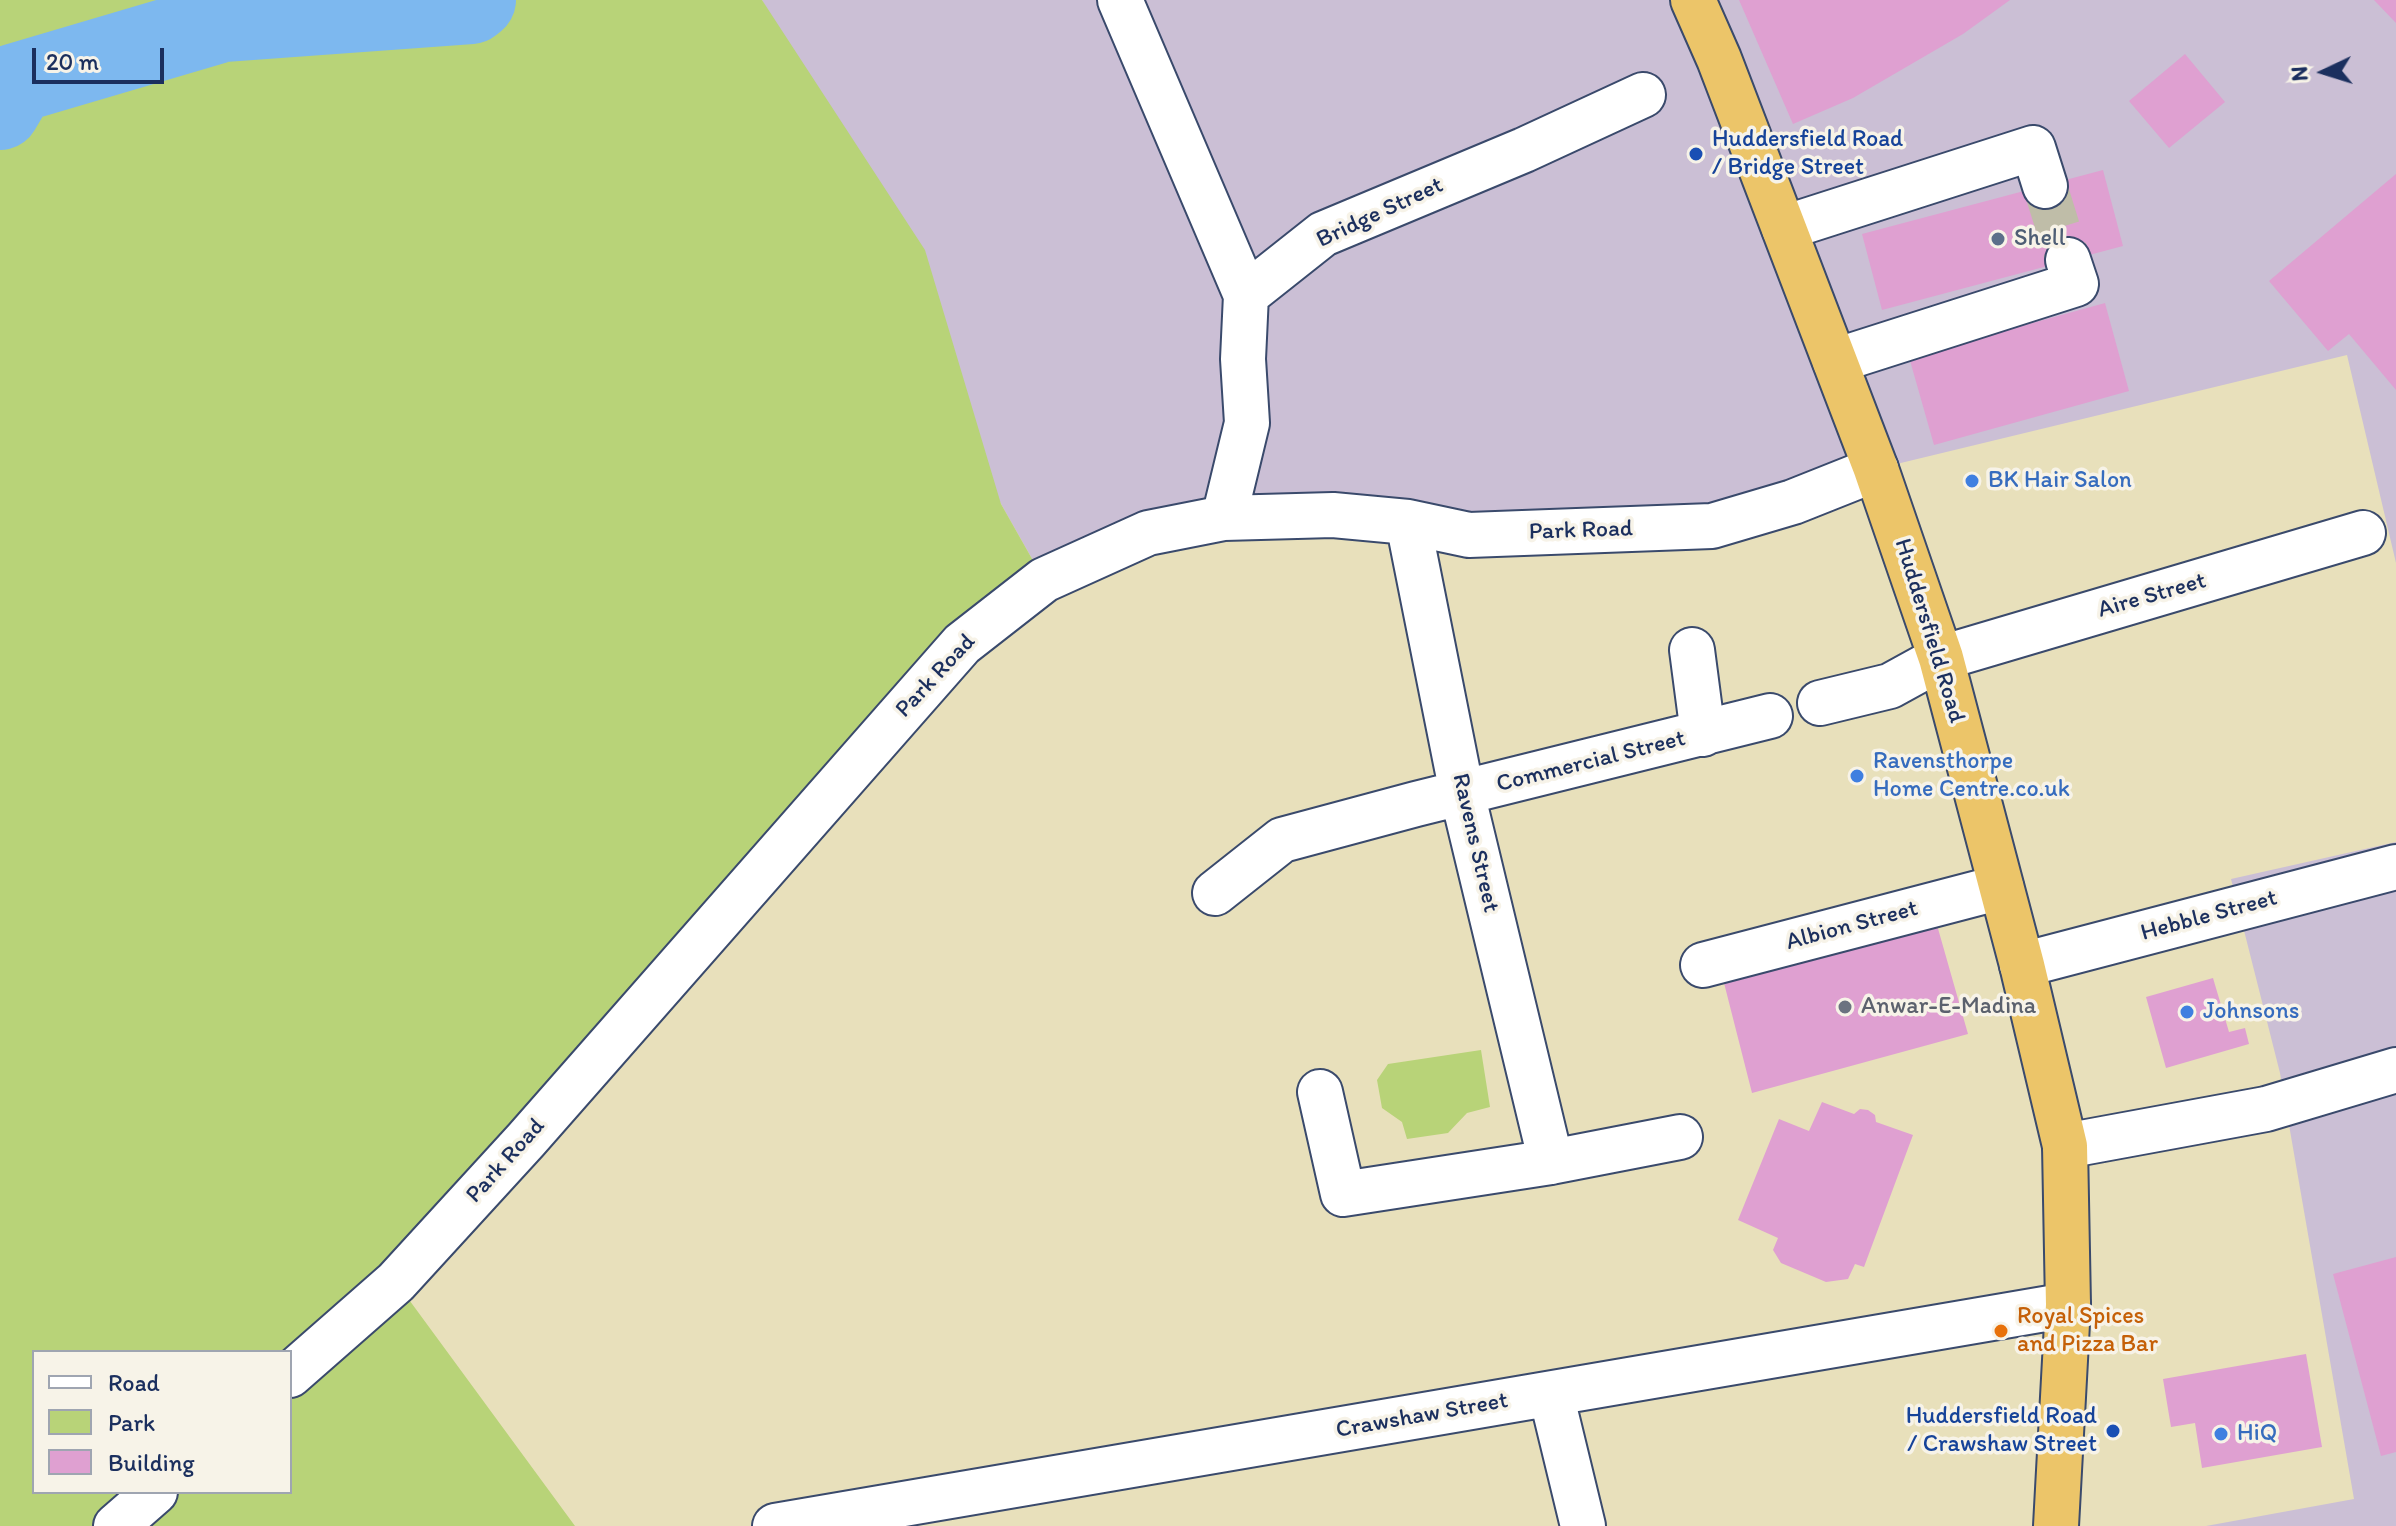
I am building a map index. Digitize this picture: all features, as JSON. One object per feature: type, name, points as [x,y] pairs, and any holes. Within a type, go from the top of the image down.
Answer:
[{"type":"highway","name":"Huddersfield Road","points":[[1693,0],[1725,73],[1876,469],[1941,658],[2022,965],[2065,1146],[2068,1305],[2056,1526]]},
{"type":"street","points":[[1120,0],[1246,295],[1243,359],[1247,423],[1224,518]]},
{"type":"street","name":"Bridge Street","points":[[1246,295],[1323,234],[1524,150],[1643,95]]},
{"type":"street","points":[[1784,228],[2033,148],[2045,186]]},
{"type":"street","points":[[1835,361],[2076,284],[2068,260]]},
{"type":"street","name":"Park Road","points":[[292,1373],[396,1282],[426,1250],[962,644],[1044,580],[1148,533],[1224,518],[1333,515],[1408,522],[1469,535],[1712,526],[1793,502],[1876,469]]},
{"type":"street","name":"Ravens Street","points":[[1408,522],[1462,793],[1551,1162]]},
{"type":"street","name":"Aire Street","points":[[1941,658],[2363,533]]},
{"type":"street","name":"Commercial Street","points":[[1692,650],[1703,734]]},
{"type":"street","points":[[1820,703],[1890,686],[1941,658]]},
{"type":"street","name":"Commercial Street","points":[[1215,893],[1282,840],[1770,716]]},
{"type":"street","name":"Hebble Street","points":[[2022,965],[2396,867]]},
{"type":"street","name":"Albion Street","points":[[1703,965],[2001,887]]},
{"type":"street","points":[[2065,1146],[2266,1109],[2396,1070]]},
{"type":"street","points":[[1320,1092],[1343,1194],[1551,1162],[1680,1137]]},
{"type":"street","name":"Crawshaw Street","points":[[775,1526],[981,1509],[1551,1394],[2068,1305]]},
{"type":"street","points":[[1551,1394],[1583,1526]]},
{"type":"street","points":[[116,1526],[153,1494]]},
{"type":"shaded area","points":[[762,0],[2396,0],[2396,563],[2347,355],[1876,469],[1712,526],[1224,518],[1044,580],[1001,504]]},
{"type":"shaded area","points":[[2396,842],[2396,1526],[2206,1526],[2354,1499],[2280,1073],[2231,879]]},
{"type":"green space","points":[[0,0],[762,0],[925,250],[1001,504],[1044,580],[396,1282],[575,1526],[116,1526],[153,1494],[292,1494],[292,1350],[32,1350],[32,1494],[148,1494],[111,1526],[0,1526]]},
{"type":"green space","points":[[1481,1050],[1490,1107],[1467,1113],[1448,1133],[1407,1139],[1402,1122],[1382,1108],[1377,1080],[1388,1064]]},
{"type":"building","points":[[1739,0],[2010,0],[1963,34],[1853,98],[1793,124]]},
{"type":"building","points":[[2374,0],[2396,0],[2396,23]]},
{"type":"building","points":[[2185,54],[2225,102],[2169,148],[2129,101]]},
{"type":"building","points":[[2103,170],[2123,246],[1882,310],[1862,234]]},
{"type":"building","points":[[2396,174],[2396,390],[2349,334],[2328,351],[2269,281]]},
{"type":"building","points":[[2105,303],[2129,391],[1934,445],[1909,357]]},
{"type":"building","name":"Anwar-E-Madina","points":[[1935,918],[1968,1034],[1752,1093],[1723,979]]},
{"type":"building","name":"Johnsons","points":[[2213,978],[2229,1032],[2245,1028],[2249,1044],[2166,1068],[2146,997]]},
{"type":"building","points":[[1822,1102],[1854,1114],[1860,1109],[1868,1110],[1875,1115],[1876,1122],[1913,1135],[1864,1267],[1855,1264],[1848,1279],[1826,1282],[1781,1263],[1773,1250],[1778,1238],[1738,1220],[1779,1119],[1809,1131]]},
{"type":"building","points":[[2396,1257],[2396,1452],[2381,1456],[2333,1274]]},
{"type":"building","points":[[2306,1354],[2322,1447],[2202,1468],[2195,1423],[2171,1427],[2163,1379]]},
{"type":"waterway","points":[[0,110],[16,83],[223,22],[471,4],[476,0]]},
{"type":"tunnel","points":[[2045,186],[2068,260]]},
{"type":"place","name":"Huddersfield Road / Bridge Street","points":[[1696,154]]},
{"type":"place","name":"Shell","points":[[1998,239]]},
{"type":"place","name":"BK Hair Salon","points":[[1972,481]]},
{"type":"place","name":"Ravensthorpe Home Centre.co.uk","points":[[1857,776]]},
{"type":"place","name":"Anwar-E-Madina","points":[[1845,1007]]},
{"type":"place","name":"Johnsons","points":[[2187,1012]]},
{"type":"place","name":"Royal Spices and Pizza Bar","points":[[2001,1331]]},
{"type":"place","name":"Huddersfield Road / Crawshaw Street","points":[[2113,1431]]},
{"type":"place","name":"HiQ","points":[[2221,1434]]}]
